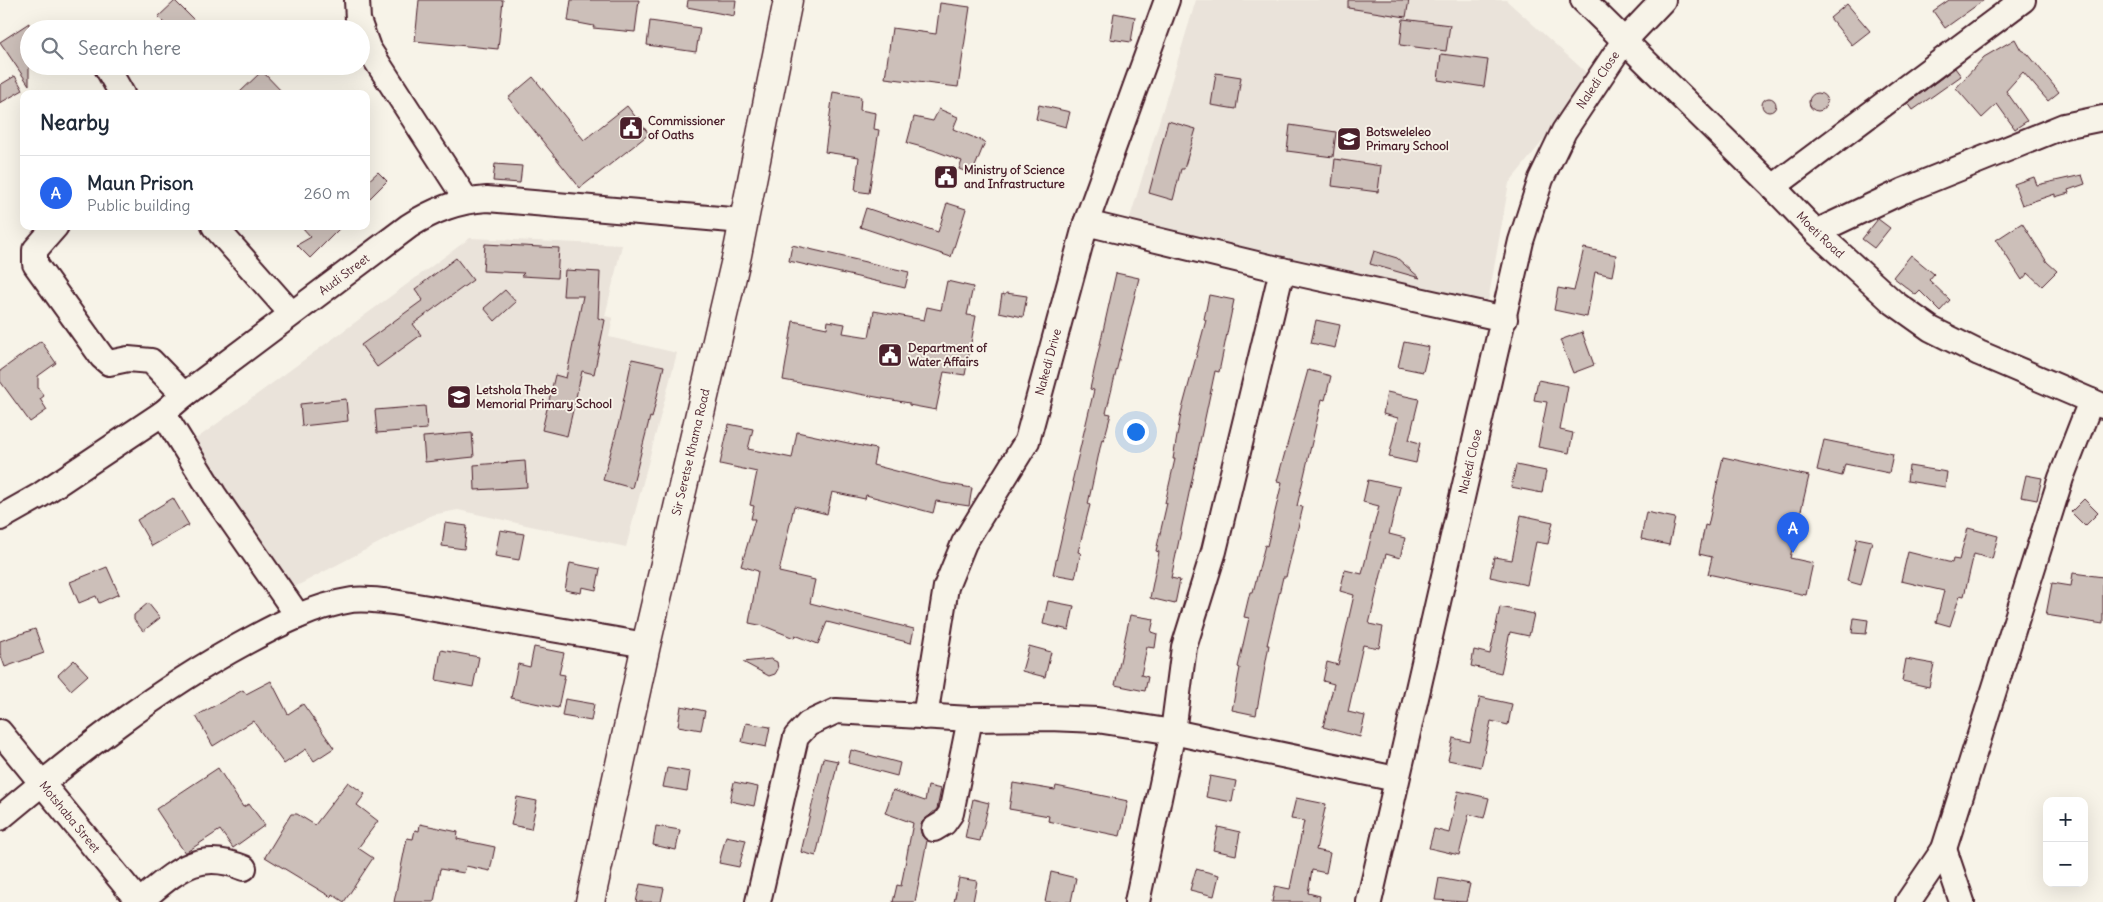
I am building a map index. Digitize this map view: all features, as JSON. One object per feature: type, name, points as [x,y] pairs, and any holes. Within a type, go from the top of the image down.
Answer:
[{"type":"main road","name":"Sir Seretse Khama Road","points":[[590,902],[646,645],[737,255],[788,0]]},
{"type":"street","points":[[357,0],[358,20]]},
{"type":"street","name":"Nakedi Drive","points":[[925,717],[946,587],[964,543],[1026,441],[1086,223],[1167,0]]},
{"type":"street","name":"Moeti Road","points":[[1583,0],[1773,187],[1816,232],[1893,302],[1931,329],[1979,353],[2097,403]]},
{"type":"street","name":"Naledi Close","points":[[1369,902],[1522,242],[1541,179],[1550,156],[1564,131],[1624,41],[1663,0]]},
{"type":"street","points":[[1773,187],[2023,0]]},
{"type":"street","points":[[370,51],[467,201]]},
{"type":"street","points":[[111,75],[120,90]]},
{"type":"street","points":[[1816,232],[1903,191],[2055,130],[2103,118]]},
{"type":"street","name":"Audi Street","points":[[0,518],[39,496],[163,413],[184,394],[409,226],[439,209],[467,201],[487,199],[743,221]]},
{"type":"street","points":[[1086,223],[1282,270],[1504,319]]},
{"type":"street","points":[[52,230],[35,250],[35,264],[102,357],[110,363],[128,359],[151,361],[184,394]]},
{"type":"street","points":[[218,230],[291,314]]},
{"type":"street","points":[[1137,902],[1173,732],[1184,647],[1214,551],[1282,270]]},
{"type":"street","points":[[1908,902],[1944,848],[2061,478],[2097,403]]},
{"type":"street","points":[[163,413],[214,494],[298,616]]},
{"type":"street","points":[[0,818],[42,783],[156,696],[222,655],[298,616],[352,600],[421,606],[646,645]]},
{"type":"street","points":[[758,902],[796,737],[808,724],[836,711],[970,719],[1049,718],[1098,720],[1173,732],[1396,779]]},
{"type":"street","points":[[934,829],[944,823],[951,813],[970,719]]},
{"type":"street","name":"Motshaba Street","points":[[0,732],[139,902]]},
{"type":"street","points":[[1944,848],[1962,902]]},
{"type":"street","points":[[139,902],[191,863],[208,860],[227,861],[244,868]]},
{"type":"shaded area","name":"Botsweleleo Primary School","points":[[1196,0],[1506,0],[1590,76],[1580,95],[1509,183],[1488,302],[1129,221]]},
{"type":"shaded area","name":"Letshola Thebe Memorial Primary School","points":[[470,238],[622,245],[605,316],[613,318],[609,337],[677,353],[626,547],[458,510],[432,515],[289,590],[192,442]]},
{"type":"building","points":[[419,0],[503,0],[498,49],[415,41]]},
{"type":"building","points":[[571,0],[639,0],[635,32],[593,28],[594,26],[568,21]]},
{"type":"building","points":[[688,0],[736,0],[734,16],[687,7]]},
{"type":"building","points":[[1348,0],[1409,0],[1406,17],[1348,8]]},
{"type":"building","points":[[1949,0],[1984,0],[1945,28],[1933,11]]},
{"type":"building","points":[[175,1],[194,20],[161,20],[158,17]]},
{"type":"building","points":[[940,3],[970,7],[958,87],[885,78],[892,28],[936,34]]},
{"type":"building","points":[[1847,4],[1870,31],[1852,45],[1830,18]]},
{"type":"building","points":[[1114,13],[1135,17],[1131,42],[1110,39]]},
{"type":"building","points":[[1403,19],[1450,25],[1446,51],[1400,45]]},
{"type":"building","points":[[650,21],[700,28],[696,52],[647,45]]},
{"type":"building","points":[[20,29],[20,72],[0,42]]},
{"type":"building","points":[[2015,39],[2021,50],[2028,54],[2059,92],[2048,101],[2023,72],[2006,91],[2027,121],[2015,129],[1997,104],[1982,118],[1956,88],[1984,57]]},
{"type":"building","points":[[1441,54],[1488,60],[1484,87],[1438,80]]},
{"type":"building","points":[[1955,68],[1961,76],[1913,110],[1908,103]]},
{"type":"building","points":[[1216,73],[1241,77],[1236,109],[1211,105]]},
{"type":"building","points":[[22,75],[29,75],[29,85]]},
{"type":"building","points":[[258,75],[266,75],[280,90],[242,90]]},
{"type":"building","points":[[15,76],[23,90],[0,103],[0,85]]},
{"type":"building","points":[[533,77],[584,140],[627,106],[649,134],[580,188],[508,98]]},
{"type":"building","points":[[833,92],[861,97],[860,110],[876,113],[874,129],[879,130],[869,193],[855,191],[859,157],[825,152]]},
{"type":"building","points":[[1818,93],[1824,96],[1827,102],[1824,108],[1818,111],[1812,108],[1809,102],[1812,96]]},
{"type":"building","points":[[1766,98],[1772,98],[1776,105],[1772,112],[1766,112],[1762,108],[1762,102]]},
{"type":"building","points":[[1039,105],[1070,112],[1066,127],[1036,119]]},
{"type":"building","points":[[939,109],[958,117],[953,129],[985,142],[972,174],[959,169],[962,161],[907,143],[914,117],[933,121]]},
{"type":"building","points":[[1168,121],[1196,129],[1184,169],[1181,169],[1173,200],[1149,193]]},
{"type":"building","points":[[1290,125],[1336,132],[1333,157],[1287,151]]},
{"type":"building","points":[[1335,159],[1381,166],[1378,192],[1332,186]]},
{"type":"building","points":[[495,164],[522,166],[520,183],[493,181]]},
{"type":"building","points":[[378,172],[387,181],[370,198],[370,179]]},
{"type":"building","points":[[2082,175],[2085,184],[2068,190],[2069,193],[2055,197],[2055,194],[2022,205],[2014,184],[2034,177],[2037,185]]},
{"type":"building","points":[[947,203],[966,209],[951,257],[860,227],[866,208],[938,232]]},
{"type":"building","points":[[1878,219],[1890,228],[1874,248],[1862,239]]},
{"type":"building","points":[[2022,223],[2047,262],[2057,271],[2042,286],[2028,273],[2022,280],[1996,240]]},
{"type":"building","points":[[305,230],[338,230],[310,258],[297,245],[311,237]]},
{"type":"building","points":[[485,244],[559,248],[557,278],[521,276],[524,273],[483,271]]},
{"type":"building","points":[[792,245],[909,272],[905,288],[789,261]]},
{"type":"building","points":[[1584,248],[1616,255],[1612,276],[1595,272],[1587,317],[1554,310],[1558,288],[1574,291]]},
{"type":"building","points":[[1374,251],[1397,258],[1420,278],[1370,264]]},
{"type":"building","points":[[1911,255],[1934,274],[1929,280],[1950,300],[1940,311],[1920,291],[1916,295],[1893,277]]},
{"type":"building","points":[[456,258],[473,280],[413,324],[421,335],[377,367],[361,345],[423,300],[415,289]]},
{"type":"building","points":[[565,270],[600,272],[598,318],[605,320],[594,374],[582,371],[567,436],[542,430],[555,375],[566,378],[583,296],[563,296]]},
{"type":"building","points":[[1116,273],[1139,278],[1106,413],[1111,414],[1104,440],[1102,439],[1088,504],[1090,505],[1078,552],[1081,553],[1075,578],[1053,574],[1094,390],[1090,389]]},
{"type":"building","points":[[947,281],[973,287],[967,315],[976,316],[965,375],[944,372],[936,410],[909,405],[909,403],[783,380],[793,321],[827,328],[828,321],[845,324],[843,333],[869,337],[874,311],[924,320],[927,307],[941,310]]},
{"type":"building","points":[[505,290],[516,302],[495,321],[484,308]]},
{"type":"building","points":[[1006,293],[1027,296],[1023,317],[999,312],[1002,294],[1005,295]]},
{"type":"building","points":[[1209,295],[1234,300],[1219,372],[1215,371],[1171,578],[1180,580],[1175,604],[1150,598],[1159,552],[1156,551],[1175,459],[1173,459],[1181,413],[1206,320],[1204,319]]},
{"type":"building","points":[[1316,320],[1340,325],[1335,348],[1311,343]]},
{"type":"building","points":[[1582,332],[1594,365],[1573,373],[1560,340]]},
{"type":"building","points":[[41,341],[56,363],[38,376],[38,388],[44,396],[40,399],[47,410],[30,422],[0,381],[0,371]]},
{"type":"building","points":[[1404,342],[1429,347],[1423,372],[1398,367]]},
{"type":"building","points":[[632,359],[664,366],[652,418],[650,417],[632,488],[603,480],[619,422]]},
{"type":"building","points":[[1308,370],[1331,376],[1325,400],[1322,399],[1297,506],[1303,507],[1286,577],[1283,577],[1267,645],[1269,645],[1256,715],[1232,710],[1240,668],[1238,667],[1249,618],[1244,617],[1250,592],[1253,592],[1265,545],[1267,546],[1282,482],[1277,481]]},
{"type":"building","points":[[1538,380],[1568,386],[1560,430],[1573,433],[1569,453],[1538,447],[1547,402],[1534,400]]},
{"type":"building","points":[[1387,392],[1419,399],[1409,440],[1420,443],[1416,463],[1389,457],[1398,418],[1383,414]]},
{"type":"building","points":[[346,399],[348,421],[302,426],[300,404]]},
{"type":"building","points":[[425,406],[427,429],[377,433],[375,410]]},
{"type":"building","points":[[729,424],[753,429],[748,449],[792,458],[797,432],[876,449],[873,465],[942,483],[972,488],[969,506],[936,501],[933,513],[866,495],[865,499],[832,492],[827,514],[794,506],[779,572],[815,580],[810,603],[914,629],[911,643],[827,622],[818,644],[795,635],[794,638],[764,626],[749,623],[758,571],[741,566],[755,519],[751,519],[754,506],[750,505],[757,472],[720,464]]},
{"type":"building","points":[[472,433],[474,457],[425,462],[423,437]]},
{"type":"building","points":[[1824,440],[1893,454],[1889,473],[1845,464],[1842,476],[1817,470]]},
{"type":"building","points":[[1723,457],[1809,476],[1790,558],[1813,563],[1806,595],[1708,574],[1712,557],[1699,554],[1705,525],[1708,526]]},
{"type":"building","points":[[525,461],[527,487],[475,490],[474,465]]},
{"type":"building","points":[[1516,465],[1546,471],[1542,493],[1511,487]]},
{"type":"building","points":[[1909,466],[1947,472],[1945,487],[1907,481]]},
{"type":"building","points":[[2026,475],[2042,478],[2037,500],[2021,497]]},
{"type":"building","points":[[1368,480],[1400,487],[1389,534],[1405,538],[1400,558],[1386,554],[1369,624],[1383,627],[1379,648],[1363,645],[1348,712],[1365,716],[1360,737],[1323,727],[1334,684],[1323,681],[1327,662],[1338,665],[1354,595],[1340,591],[1345,570],[1362,574],[1379,506],[1363,502]]},
{"type":"building","points":[[173,498],[189,525],[152,546],[137,520]]},
{"type":"building","points":[[2084,499],[2098,513],[2085,526],[2071,512]]},
{"type":"building","points":[[1646,512],[1675,518],[1669,545],[1641,539]]},
{"type":"building","points":[[1521,515],[1553,522],[1548,544],[1536,542],[1527,585],[1490,577],[1494,557],[1512,560]]},
{"type":"building","points":[[445,523],[467,526],[464,549],[442,546]]},
{"type":"building","points":[[1968,528],[1998,536],[1992,559],[1974,554],[1964,596],[1960,595],[1950,626],[1936,622],[1944,591],[1901,581],[1908,552],[1952,563],[1953,559],[1959,560]]},
{"type":"building","points":[[500,530],[524,534],[519,560],[495,556]]},
{"type":"building","points":[[1857,538],[1872,541],[1861,585],[1847,581]]},
{"type":"building","points":[[570,563],[600,569],[596,590],[582,587],[581,593],[565,590]]},
{"type":"building","points":[[107,567],[119,594],[99,603],[96,596],[79,603],[70,582]]},
{"type":"building","points":[[2073,573],[2103,577],[2103,624],[2046,615],[2052,583],[2071,586]]},
{"type":"building","points":[[1048,601],[1074,606],[1069,630],[1043,624]]},
{"type":"building","points":[[148,603],[160,618],[143,631],[134,620],[134,615]]},
{"type":"building","points":[[1500,607],[1534,614],[1529,636],[1510,632],[1501,673],[1471,666],[1474,650],[1490,654]]},
{"type":"building","points":[[1130,615],[1154,619],[1151,632],[1157,634],[1155,648],[1147,647],[1141,675],[1148,677],[1145,691],[1115,685]]},
{"type":"building","points":[[1854,618],[1868,620],[1866,634],[1852,633]]},
{"type":"building","points":[[35,629],[44,653],[5,667],[0,653],[0,641]]},
{"type":"building","points":[[1029,646],[1051,652],[1045,677],[1022,671]]},
{"type":"building","points":[[534,647],[564,653],[559,674],[565,675],[558,708],[511,698],[518,664],[530,667]]},
{"type":"building","points":[[441,650],[479,657],[473,687],[436,680]]},
{"type":"building","points":[[771,659],[777,662],[778,669],[775,674],[769,676],[743,662]]},
{"type":"building","points":[[1906,659],[1934,664],[1929,687],[1902,681]]},
{"type":"building","points":[[74,660],[88,675],[71,690],[58,675]]},
{"type":"building","points":[[271,681],[288,714],[303,704],[334,748],[314,761],[306,749],[284,764],[253,721],[213,746],[196,716],[243,690],[246,694]]},
{"type":"building","points":[[1480,697],[1512,704],[1508,725],[1491,721],[1481,767],[1448,760],[1453,738],[1470,742]]},
{"type":"building","points":[[565,699],[594,704],[591,721],[562,716]]},
{"type":"building","points":[[681,706],[705,711],[701,730],[678,726]]},
{"type":"building","points":[[746,723],[770,727],[766,747],[742,742]]},
{"type":"building","points":[[851,750],[900,763],[897,776],[848,763]]},
{"type":"building","points":[[823,758],[838,761],[816,856],[801,852]]},
{"type":"building","points":[[218,768],[243,807],[249,804],[265,825],[233,848],[220,830],[185,853],[156,809]]},
{"type":"building","points":[[667,768],[690,772],[687,791],[663,787]]},
{"type":"building","points":[[1210,776],[1236,781],[1232,802],[1206,797]]},
{"type":"building","points":[[348,782],[365,794],[357,805],[378,821],[358,848],[373,858],[344,902],[332,894],[331,897],[265,857],[291,814],[297,814],[315,825]]},
{"type":"building","points":[[734,782],[758,787],[754,806],[730,801]]},
{"type":"building","points":[[1013,783],[1055,790],[1056,786],[1128,801],[1120,836],[1048,821],[1049,816],[1009,809]]},
{"type":"building","points":[[928,786],[941,789],[937,809],[922,822],[920,829],[922,836],[927,841],[915,902],[893,902],[897,885],[901,886],[913,823],[885,813],[893,790],[925,801]]},
{"type":"building","points":[[1458,791],[1489,798],[1484,818],[1469,814],[1459,855],[1429,848],[1434,829],[1449,833]]},
{"type":"building","points":[[517,797],[537,801],[531,829],[511,825]]},
{"type":"building","points":[[1296,798],[1326,804],[1316,850],[1330,853],[1326,873],[1312,870],[1308,893],[1320,896],[1319,902],[1272,902],[1275,886],[1290,889],[1304,821],[1291,819]]},
{"type":"building","points":[[973,799],[989,803],[980,841],[965,838]]},
{"type":"building","points":[[420,824],[458,832],[457,839],[495,847],[490,871],[466,866],[464,873],[440,869],[434,902],[394,902],[407,838],[413,839],[415,830],[419,831]]},
{"type":"building","points":[[656,826],[680,830],[676,850],[653,845]]},
{"type":"building","points":[[1218,827],[1240,832],[1236,855],[1213,850]]},
{"type":"building","points":[[726,836],[746,840],[739,867],[719,863]]},
{"type":"building","points":[[1196,869],[1219,875],[1214,896],[1190,890]]},
{"type":"building","points":[[1051,872],[1076,878],[1071,902],[1045,902]]},
{"type":"building","points":[[959,878],[977,881],[973,902],[954,902]]},
{"type":"building","points":[[1439,878],[1470,884],[1466,902],[1435,900]]},
{"type":"building","points":[[640,884],[664,888],[661,902],[636,902]]},
{"type":"place","name":"Commissioner of Oaths","points":[[631,128]]},
{"type":"place","name":"Botsweleleo Primary School","points":[[1349,139]]},
{"type":"place","name":"Ministry of Science and Infrastructure","points":[[946,177]]},
{"type":"place","name":"Department of Water Affairs","points":[[890,355]]},
{"type":"place","name":"Letshola Thebe Memorial Primary School","points":[[459,397]]},
{"type":"place","name":"Maun Prison","points":[[1793,553]]}]
